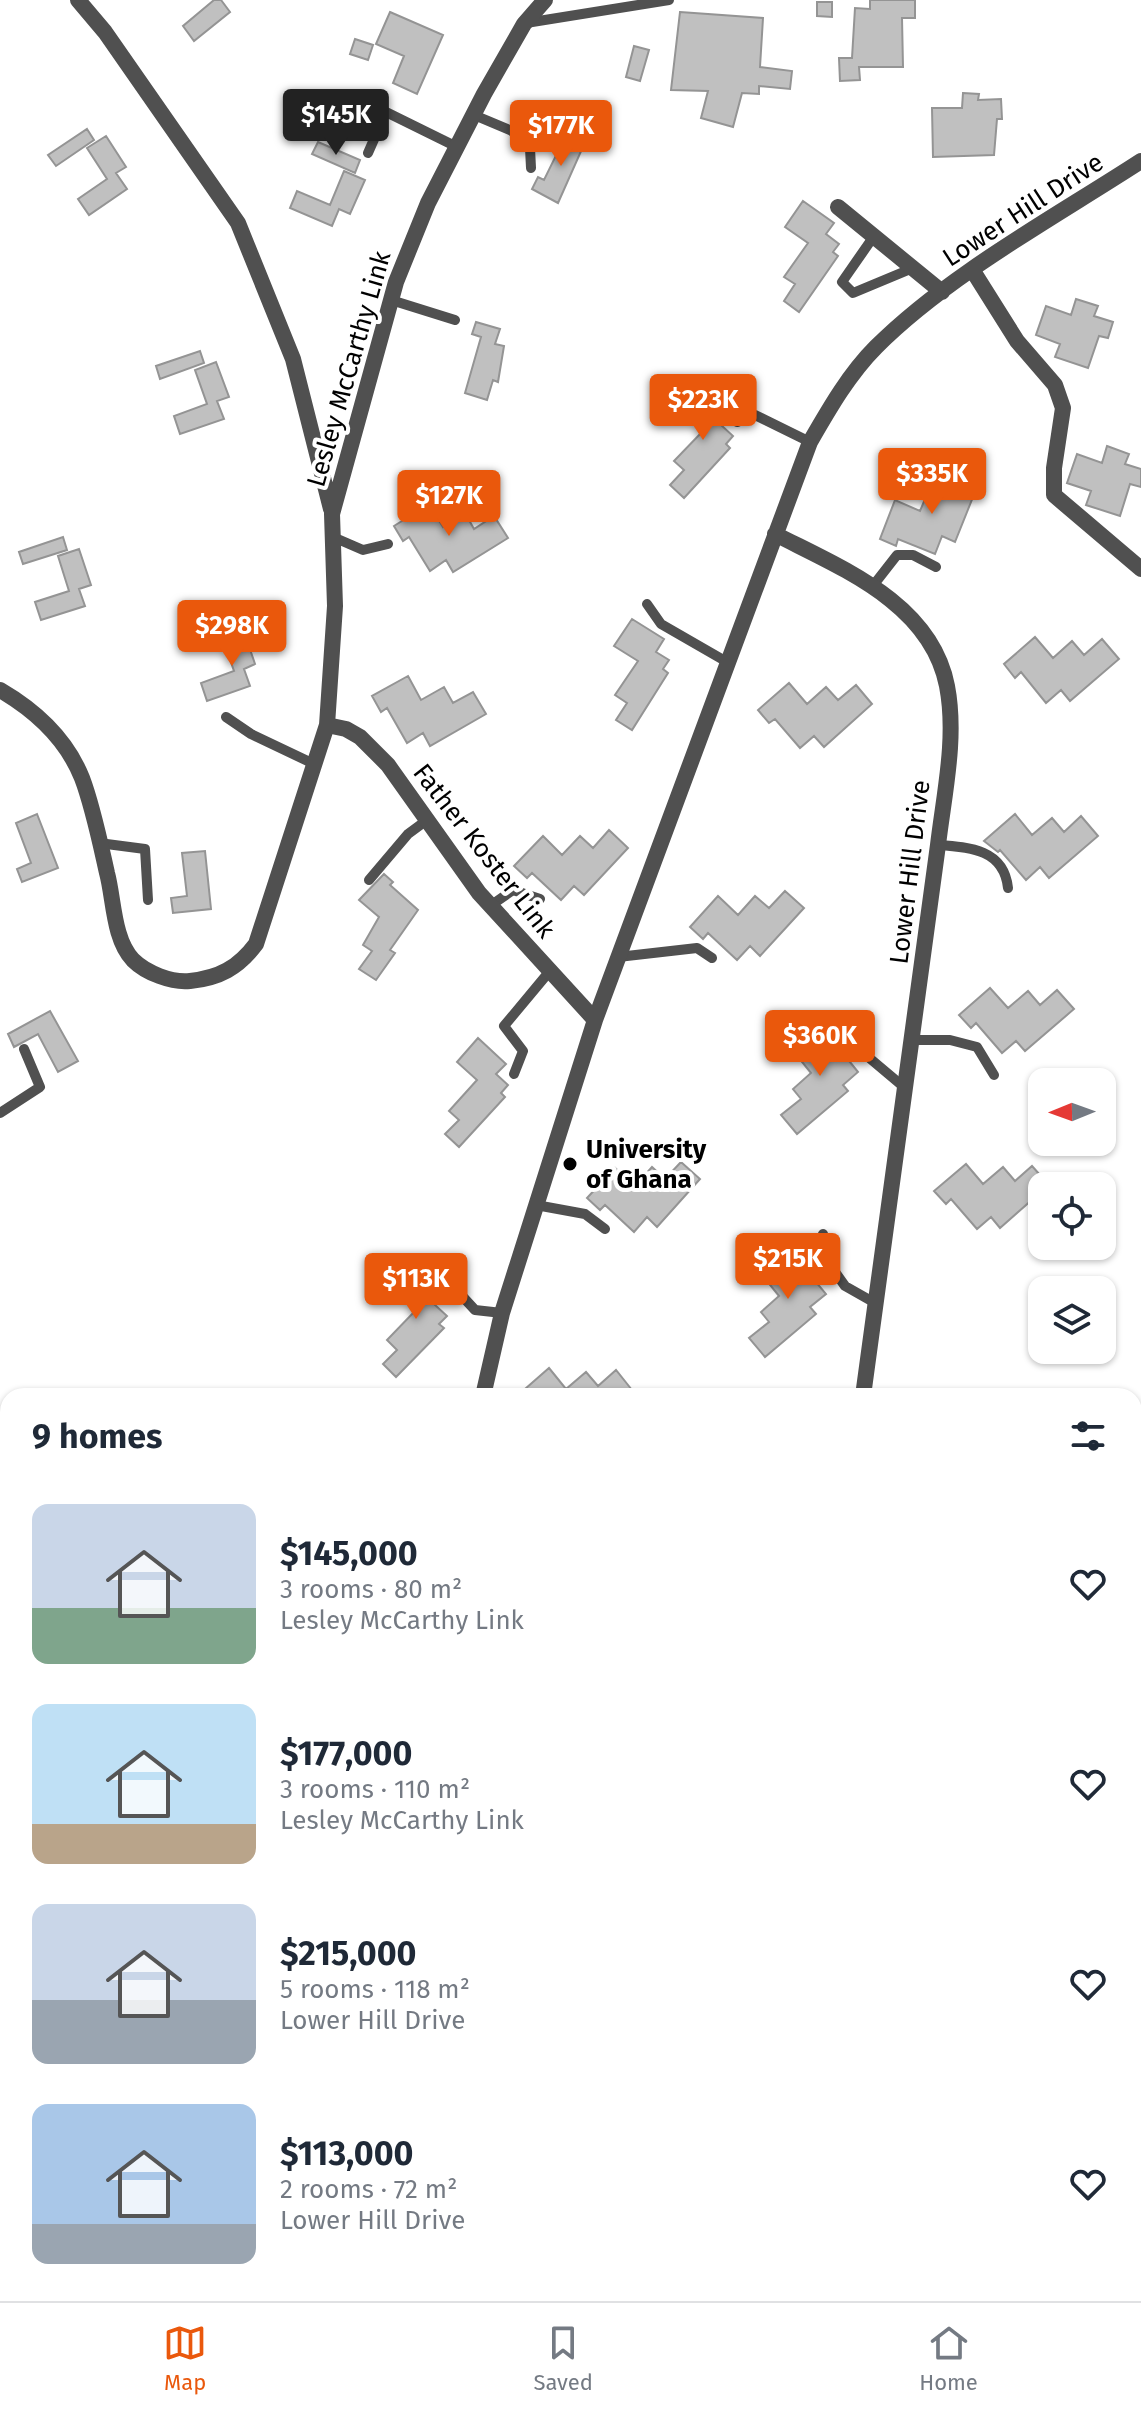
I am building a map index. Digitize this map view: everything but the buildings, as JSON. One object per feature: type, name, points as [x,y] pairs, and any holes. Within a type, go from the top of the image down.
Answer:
[{"type":"street","points":[[78,0],[105,32],[238,223],[293,359],[332,514]]},
{"type":"street","name":"Lesley McCarthy Link","points":[[0,690],[48,724],[65,746],[82,777],[117,925],[132,959],[155,974],[184,982],[216,978],[243,962],[256,944],[327,725],[335,606],[332,514],[391,300],[428,203],[524,24],[545,0]]},
{"type":"street","name":"Lower Hill Drive","points":[[485,1388],[502,1313],[595,1020],[810,442],[854,373],[875,347],[942,292],[1141,161]]},
{"type":"street","points":[[838,207],[942,292]]},
{"type":"street","points":[[973,271],[1017,341],[1055,385],[1059,396],[1063,408],[1054,468],[1054,495],[1141,569]]},
{"type":"street","name":"Lower Hill Drive","points":[[775,534],[872,587],[907,614],[925,636],[947,686],[949,755],[864,1388]]},
{"type":"street","name":"Father Koster Link","points":[[327,725],[346,729],[360,737],[388,765],[490,906],[595,1020]]},
{"type":"lane","points":[[524,24],[669,0]]},
{"type":"lane","points":[[368,153],[386,112],[457,147]]},
{"type":"lane","points":[[474,115],[512,131],[530,148],[531,168]]},
{"type":"lane","points":[[874,236],[842,282],[853,293],[913,268]]},
{"type":"lane","points":[[391,300],[455,320]]},
{"type":"lane","points":[[737,422],[755,415],[810,442]]},
{"type":"lane","points":[[333,537],[363,550],[388,544]]},
{"type":"lane","points":[[872,587],[897,555],[913,555],[936,567]]},
{"type":"lane","points":[[647,604],[661,624],[727,662]]},
{"type":"lane","points":[[226,717],[251,734],[314,764]]},
{"type":"lane","points":[[369,880],[408,834],[427,820]]},
{"type":"lane","points":[[99,843],[145,849],[148,900]]},
{"type":"lane","points":[[938,845],[984,851],[1003,866],[1008,888]]},
{"type":"lane","points":[[490,906],[513,890],[540,899]]},
{"type":"lane","points":[[618,957],[697,948],[712,958]]},
{"type":"lane","points":[[514,1074],[523,1051],[504,1026],[549,972]]},
{"type":"lane","points":[[853,1027],[867,1056],[905,1088]]},
{"type":"lane","points":[[912,1040],[950,1040],[977,1047],[994,1075]]},
{"type":"lane","points":[[0,1113],[40,1087],[24,1049]]},
{"type":"lane","points":[[536,1205],[585,1214],[605,1229]]},
{"type":"lane","points":[[823,1234],[818,1248],[845,1286],[875,1303]]},
{"type":"lane","points":[[451,1284],[475,1310],[502,1313]]},
{"type":"place","name":"University of Ghana","points":[[570,1164]]}]
